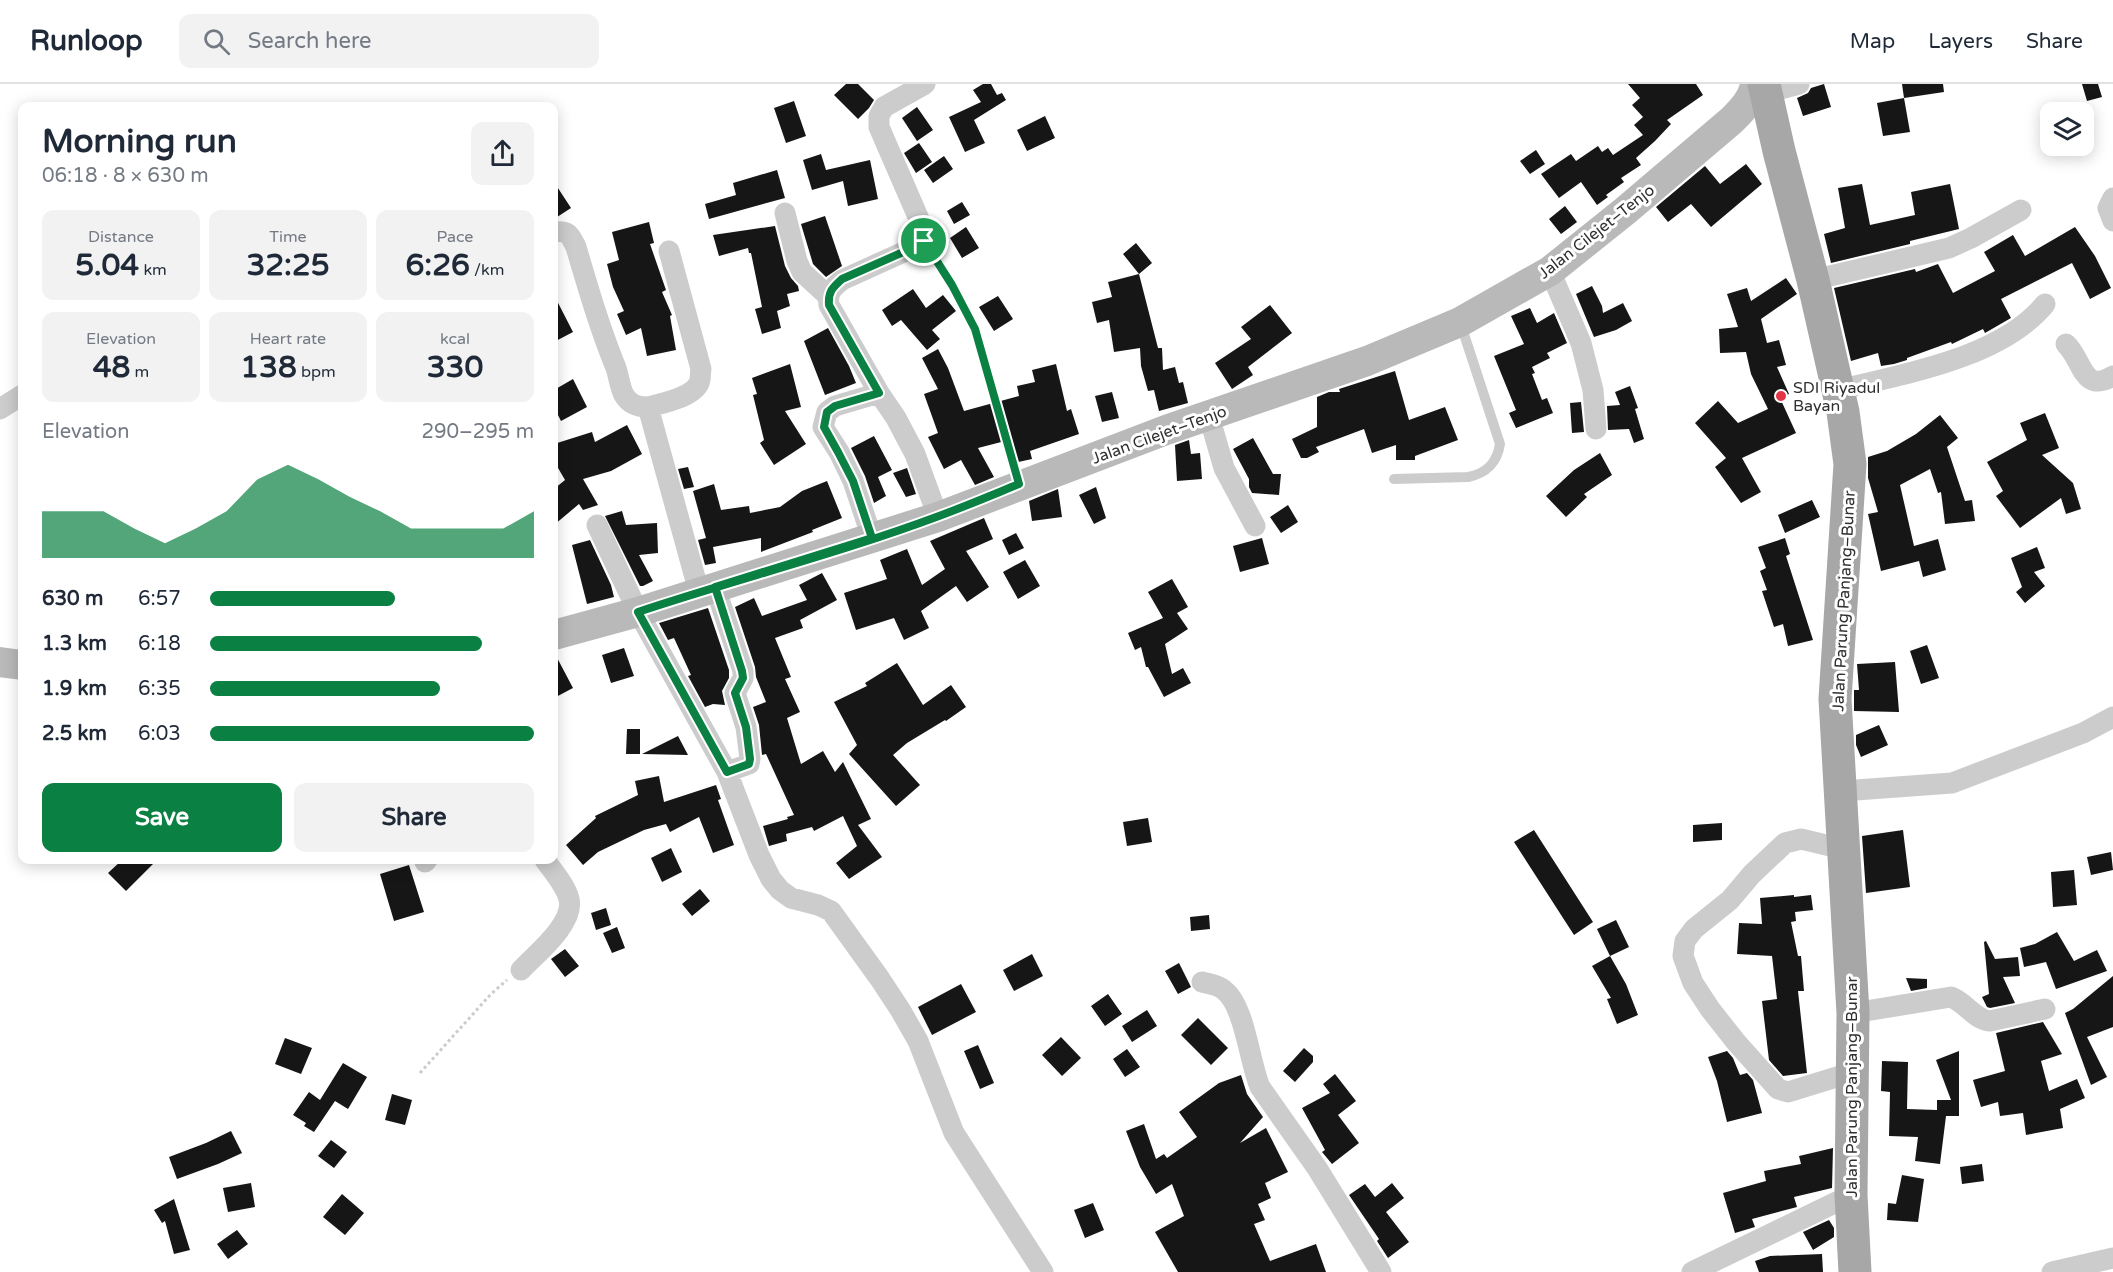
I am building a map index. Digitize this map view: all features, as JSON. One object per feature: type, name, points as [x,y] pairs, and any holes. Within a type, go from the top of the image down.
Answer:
[{"type":"main road","name":"Jalan Cilejet–Tenjo","points":[[558,634],[638,612],[938,517],[1019,484],[1366,361],[1460,322],[1550,271],[1714,135],[1746,106],[1755,89],[1762,87]]},
{"type":"main road","name":"Jalan Parung Panjang–Bunar","points":[[1762,87],[1813,280],[1838,390],[1850,464],[1835,699],[1853,1013],[1851,1195],[1855,1272]]},
{"type":"main road","name":"Jalan Cilejet–Tenjo","points":[[1714,135],[1746,124],[1759,127],[1779,151]]},
{"type":"main road","points":[[0,662],[18,664]]},
{"type":"street","points":[[925,84],[884,107],[879,116],[879,127],[925,233],[924,241],[842,279],[832,288],[828,296],[829,305],[879,393],[896,417],[915,454],[938,517]]},
{"type":"street","points":[[1762,87],[1798,84]]},
{"type":"street","points":[[2113,198],[2108,208],[2113,221]]},
{"type":"street","points":[[1813,280],[1949,248],[2021,210]]},
{"type":"street","points":[[785,213],[802,272],[828,296]]},
{"type":"street","points":[[558,232],[569,235],[576,248],[623,394],[631,403],[639,407],[669,402],[692,392],[699,383],[701,369],[669,251]]},
{"type":"street","points":[[1550,271],[1581,343],[1593,390],[1596,429]]},
{"type":"street","points":[[1838,390],[1935,366],[1982,347],[2009,335],[2035,316],[2045,303]]},
{"type":"street","points":[[2066,344],[2085,375],[2092,381],[2100,382],[2113,376]]},
{"type":"street","points":[[872,538],[853,481],[824,427],[827,412],[835,406],[879,393]]},
{"type":"street","points":[[0,409],[18,398]]},
{"type":"street","points":[[648,407],[707,589],[742,671],[743,678],[735,693],[746,727],[750,759],[746,766],[727,772]]},
{"type":"street","points":[[1209,416],[1224,468],[1255,526]]},
{"type":"street","points":[[597,525],[638,612],[727,772],[759,855],[771,879],[791,898],[831,911],[866,959],[918,1041],[954,1133],[1043,1272]]},
{"type":"street","points":[[1842,791],[1952,783],[2083,733],[2113,717]]},
{"type":"street","points":[[1843,849],[1801,839],[1785,843],[1752,874],[1730,900],[1694,929],[1684,941],[1683,956],[1693,983],[1710,1009],[1778,1089],[1788,1092],[1853,1072]]},
{"type":"street","points":[[521,970],[562,927],[568,914],[569,900],[547,864]]},
{"type":"street","points":[[1202,982],[1224,989],[1234,1003],[1241,1019],[1260,1087],[1317,1168],[1380,1272]]},
{"type":"street","points":[[1853,1013],[1951,997],[1984,1021],[2044,1009]]},
{"type":"street","points":[[1692,1272],[1851,1195]]},
{"type":"street","points":[[2052,1272],[2113,1258]]},
{"type":"lane","points":[[1394,479],[1468,477],[1478,475],[1496,460],[1500,444],[1460,322]]},
{"type":"path","points":[[924,241],[952,285],[975,329],[1019,484]]},
{"type":"path","points":[[420,1073],[491,994],[521,970]]},
{"type":"building","points":[[846,84],[858,84],[874,100],[858,119],[834,95]]},
{"type":"building","points":[[983,84],[991,84],[997,95],[1002,93],[1006,100],[974,120],[985,143],[965,152],[949,117],[981,102],[973,90]]},
{"type":"building","points":[[1628,84],[1696,84],[1703,95],[1667,120],[1671,124],[1636,158],[1641,165],[1621,178],[1624,182],[1597,205],[1581,182],[1559,198],[1541,174],[1571,154],[1576,161],[1598,146],[1602,152],[1608,148],[1613,155],[1643,135],[1634,125],[1643,117],[1632,105],[1640,98]]},
{"type":"building","points":[[1824,84],[1831,107],[1803,116],[1797,98],[1808,93],[1811,88]]},
{"type":"building","points":[[1902,84],[1943,84],[1944,92],[1904,98]]},
{"type":"building","points":[[2082,84],[2098,84],[2102,97],[2087,101]]},
{"type":"building","points":[[1904,98],[1910,132],[1883,136],[1877,103]]},
{"type":"building","points":[[794,101],[806,136],[786,143],[774,108]]},
{"type":"building","points":[[917,107],[933,130],[917,141],[902,118]]},
{"type":"building","points":[[1045,116],[1055,138],[1027,151],[1017,130]]},
{"type":"building","points":[[919,143],[932,162],[916,173],[904,153]]},
{"type":"building","points":[[1536,150],[1545,164],[1530,174],[1520,161]]},
{"type":"building","points":[[821,154],[826,170],[870,160],[878,199],[848,206],[843,181],[812,190],[803,160]]},
{"type":"building","points":[[944,156],[953,169],[933,183],[924,170]]},
{"type":"building","points":[[1746,164],[1762,184],[1711,227],[1691,204],[1668,222],[1656,207],[1705,166],[1720,184]]},
{"type":"building","points":[[777,170],[785,198],[709,219],[705,204],[736,195],[733,183]]},
{"type":"building","points":[[1862,184],[1870,225],[1915,215],[1911,192],[1950,184],[1959,229],[1910,241],[1910,244],[1831,263],[1824,234],[1845,228],[1838,188]]},
{"type":"building","points":[[558,188],[571,208],[558,216]]},
{"type":"building","points":[[962,202],[970,215],[954,224],[947,211]]},
{"type":"building","points":[[1565,206],[1577,222],[1561,234],[1549,219]]},
{"type":"building","points":[[825,216],[842,266],[826,277],[813,264],[801,224]]},
{"type":"building","points":[[649,222],[654,243],[650,244],[666,290],[662,292],[672,315],[670,316],[676,350],[647,356],[641,328],[626,335],[617,314],[624,311],[613,287],[607,264],[619,260],[612,232]]},
{"type":"building","points":[[775,226],[785,266],[799,291],[787,294],[790,306],[777,311],[781,328],[762,334],[755,309],[762,307],[751,253],[748,248],[719,256],[713,235]]},
{"type":"building","points":[[966,227],[979,248],[962,258],[950,238]]},
{"type":"building","points":[[2075,227],[2095,256],[2111,288],[2090,299],[2072,263],[2001,299],[2011,318],[1985,333],[1983,329],[1952,344],[1951,342],[1894,364],[1881,366],[1878,353],[1851,361],[1834,288],[1915,269],[1916,272],[1938,264],[1953,293],[1995,271],[1984,252],[2013,235],[2025,256]]},
{"type":"building","points":[[1136,243],[1152,263],[1139,274],[1123,254]]},
{"type":"building","points":[[1139,274],[1158,348],[1162,348],[1163,370],[1175,367],[1179,383],[1183,382],[1188,403],[1159,411],[1154,390],[1148,391],[1141,366],[1140,348],[1114,352],[1109,320],[1097,323],[1092,302],[1112,297],[1108,282]]},
{"type":"building","points":[[1786,278],[1797,294],[1761,319],[1767,343],[1779,340],[1786,365],[1777,367],[1789,394],[1780,398],[1796,433],[1742,458],[1761,492],[1741,503],[1715,467],[1726,458],[1695,423],[1718,401],[1738,423],[1768,409],[1751,374],[1746,352],[1720,353],[1719,329],[1738,327],[1727,294],[1747,288],[1751,301]]},
{"type":"building","points":[[1592,286],[1603,313],[1623,303],[1632,321],[1616,330],[1594,337],[1576,294]]},
{"type":"building","points":[[913,289],[926,308],[943,295],[956,311],[932,330],[940,339],[927,350],[901,320],[892,326],[882,310]]},
{"type":"building","points":[[998,296],[1013,319],[994,331],[979,307]]},
{"type":"building","points":[[558,303],[573,332],[558,340]]},
{"type":"building","points":[[1270,305],[1292,333],[1248,367],[1253,375],[1232,389],[1215,363],[1251,339],[1241,327]]},
{"type":"building","points":[[1530,308],[1537,323],[1554,313],[1567,343],[1547,353],[1550,358],[1532,367],[1535,373],[1532,374],[1542,400],[1547,398],[1553,413],[1516,428],[1509,413],[1516,410],[1494,356],[1524,344],[1511,316]]},
{"type":"building","points":[[828,328],[856,383],[825,395],[804,341]]},
{"type":"building","points":[[938,349],[948,368],[964,411],[1019,396],[1017,386],[1035,382],[1032,370],[1056,364],[1067,411],[1071,409],[1079,434],[1030,451],[1032,459],[1014,463],[1009,440],[978,448],[994,477],[975,485],[961,460],[944,469],[928,437],[938,433],[924,394],[938,389],[922,358]]},
{"type":"building","points":[[790,364],[801,407],[785,411],[806,444],[774,465],[760,443],[764,440],[753,395],[757,394],[752,378]]},
{"type":"building","points":[[1395,371],[1409,420],[1445,407],[1458,440],[1415,456],[1415,460],[1396,460],[1396,445],[1372,453],[1364,429],[1316,447],[1319,452],[1307,458],[1301,458],[1292,439],[1317,427],[1317,397],[1329,392],[1340,392],[1339,389]]},
{"type":"building","points":[[573,379],[587,407],[561,421],[558,415],[558,388]]},
{"type":"building","points":[[1630,386],[1638,408],[1635,409],[1644,439],[1634,443],[1629,429],[1608,430],[1607,406],[1620,405],[1615,392]]},
{"type":"building","points":[[1112,392],[1119,418],[1102,422],[1095,396]]},
{"type":"building","points":[[1581,402],[1584,432],[1572,433],[1570,403]]},
{"type":"building","points":[[2045,413],[2059,448],[2042,455],[2073,483],[2081,509],[2066,514],[2061,498],[2020,528],[1996,496],[2003,491],[1987,462],[2027,440],[2020,423]]},
{"type":"building","points":[[1940,415],[1958,438],[1947,447],[1965,501],[1972,500],[1975,521],[1945,524],[1941,492],[1938,493],[1930,469],[1900,485],[1914,546],[1938,539],[1946,570],[1923,577],[1919,561],[1881,571],[1868,514],[1878,512],[1868,478],[1868,457],[1887,451],[1916,434]]},
{"type":"building","points":[[627,425],[642,454],[611,471],[583,479],[598,505],[583,510],[579,504],[558,522],[558,486],[565,480],[558,468],[558,443],[592,432],[595,442]]},
{"type":"building","points":[[874,436],[892,470],[878,477],[886,496],[874,503],[865,476],[851,448]]},
{"type":"building","points":[[1253,438],[1273,474],[1281,474],[1279,495],[1252,493],[1249,487],[1249,479],[1233,449]]},
{"type":"building","points":[[1189,440],[1191,454],[1200,453],[1202,479],[1177,481],[1175,445]]},
{"type":"building","points":[[1600,453],[1612,475],[1584,494],[1587,497],[1566,517],[1546,496],[1574,470]]},
{"type":"building","points":[[688,467],[694,487],[684,489],[678,469]]},
{"type":"building","points":[[907,468],[916,494],[906,497],[893,473]]},
{"type":"building","points":[[827,481],[842,518],[761,552],[761,538],[713,547],[716,563],[705,565],[698,540],[706,538],[693,491],[714,484],[721,510],[749,506],[750,513],[780,507],[802,491]]},
{"type":"building","points":[[1096,487],[1106,518],[1094,524],[1079,495]]},
{"type":"building","points":[[1058,489],[1062,517],[1032,521],[1029,501]]},
{"type":"building","points":[[1812,500],[1820,517],[1785,533],[1778,515]]},
{"type":"building","points":[[1288,505],[1298,522],[1281,533],[1270,517]]},
{"type":"building","points":[[622,511],[626,525],[657,523],[658,553],[639,555],[653,581],[643,586],[640,586],[605,516]]},
{"type":"building","points":[[984,518],[993,539],[966,551],[989,587],[967,602],[956,586],[921,611],[929,628],[904,640],[894,618],[856,630],[844,593],[887,579],[880,560],[907,549],[922,585],[945,569],[930,541]]},
{"type":"building","points":[[1016,533],[1024,548],[1009,555],[1002,540]]},
{"type":"building","points":[[1262,538],[1269,564],[1240,572],[1233,546]]},
{"type":"building","points":[[1785,538],[1790,554],[1786,556],[1813,640],[1788,646],[1783,624],[1774,627],[1762,591],[1767,590],[1760,571],[1766,568],[1758,547]]},
{"type":"building","points":[[590,540],[611,585],[614,597],[587,604],[572,545]]},
{"type":"building","points":[[2037,547],[2045,568],[2034,572],[2045,586],[2025,603],[2016,592],[2022,587],[2011,558]]},
{"type":"building","points":[[1025,560],[1040,586],[1018,599],[1003,572]]},
{"type":"building","points":[[822,573],[837,600],[800,620],[803,628],[775,638],[791,677],[785,679],[800,712],[787,718],[801,764],[823,751],[835,772],[843,762],[871,819],[858,825],[882,857],[849,879],[836,863],[857,846],[843,816],[814,831],[812,827],[786,834],[787,841],[769,846],[763,826],[794,815],[766,754],[762,755],[759,725],[753,707],[766,702],[735,607],[754,598],[762,616],[807,600],[799,585]]},
{"type":"building","points":[[1172,579],[1188,607],[1177,613],[1188,629],[1165,644],[1172,674],[1183,668],[1191,683],[1164,697],[1146,667],[1141,647],[1135,650],[1128,633],[1163,618],[1148,592]]},
{"type":"building","points":[[708,608],[729,670],[729,678],[722,691],[725,705],[713,704],[705,707],[688,676],[691,675],[674,638],[668,640],[659,623]]},
{"type":"building","points":[[1927,645],[1939,678],[1921,684],[1910,651]]},
{"type":"building","points":[[624,648],[634,676],[611,683],[602,655]]},
{"type":"building","points":[[558,660],[573,688],[558,696]]},
{"type":"building","points":[[1895,662],[1899,712],[1854,711],[1854,690],[1859,690],[1857,664]]},
{"type":"building","points":[[897,663],[923,705],[951,685],[966,707],[907,743],[893,755],[920,785],[896,806],[849,754],[857,745],[834,702],[867,686],[865,683]]},
{"type":"building","points":[[1879,725],[1888,745],[1861,757],[1856,745],[1856,735]]},
{"type":"building","points":[[627,729],[640,729],[640,754],[626,754]]},
{"type":"building","points":[[678,736],[688,755],[642,754]]},
{"type":"building","points":[[659,776],[664,802],[716,785],[721,799],[718,800],[734,845],[713,853],[699,817],[670,832],[666,824],[644,830],[598,852],[583,865],[566,845],[596,818],[595,816],[638,795],[635,781]]},
{"type":"building","points":[[1148,818],[1152,842],[1127,846],[1123,822]]},
{"type":"building","points":[[1722,823],[1722,840],[1693,842],[1693,825]]},
{"type":"building","points":[[1534,830],[1593,922],[1574,935],[1514,842]]},
{"type":"building","points":[[1903,830],[1910,887],[1866,893],[1862,836]]},
{"type":"building","points":[[671,848],[682,872],[662,882],[651,858]]},
{"type":"building","points":[[2111,852],[2113,870],[2091,875],[2087,857]]},
{"type":"building","points":[[118,864],[153,864],[126,891],[108,873]]},
{"type":"building","points":[[409,865],[424,912],[394,921],[380,874]]},
{"type":"building","points":[[2074,870],[2077,905],[2053,907],[2051,872]]},
{"type":"building","points":[[700,889],[710,901],[692,916],[682,904]]},
{"type":"building","points":[[1794,895],[1794,897],[1811,895],[1813,910],[1795,912],[1796,921],[1791,922],[1798,956],[1801,956],[1804,991],[1798,991],[1807,1073],[1783,1076],[1769,1060],[1762,1001],[1777,999],[1772,956],[1737,954],[1739,923],[1762,924],[1760,898]]},
{"type":"building","points":[[606,908],[611,925],[596,930],[591,913]]},
{"type":"building","points":[[1209,915],[1210,929],[1191,931],[1190,917]]},
{"type":"building","points":[[1616,920],[1629,947],[1610,956],[1597,929]]},
{"type":"building","points":[[617,927],[625,948],[612,953],[603,933]]},
{"type":"building","points":[[2057,932],[2074,961],[2097,950],[2107,971],[2056,989],[2046,962],[2024,967],[2020,948],[2035,944]]},
{"type":"building","points":[[1986,941],[1995,959],[2018,957],[2020,976],[2003,977],[2015,1003],[1990,1008],[1987,1007],[1982,997],[1989,994],[1984,942]]},
{"type":"building","points":[[565,949],[579,966],[565,977],[551,959]]},
{"type":"building","points":[[1032,954],[1043,976],[1014,991],[1003,970]]},
{"type":"building","points":[[1610,956],[1626,984],[1638,1015],[1617,1024],[1607,999],[1611,998],[1592,966]]},
{"type":"building","points":[[1179,963],[1191,987],[1178,994],[1165,971]]},
{"type":"building","points":[[2113,976],[2113,1027],[2087,1037],[2107,1077],[2091,1085],[2065,1013]]},
{"type":"building","points":[[1906,978],[1927,979],[1927,988],[1911,991]]},
{"type":"building","points":[[961,984],[976,1012],[932,1035],[918,1007]]},
{"type":"building","points":[[1108,994],[1122,1014],[1105,1026],[1091,1006]]},
{"type":"building","points":[[1147,1010],[1157,1026],[1132,1042],[1122,1026]]},
{"type":"building","points":[[1198,1018],[1228,1048],[1211,1065],[1181,1035]]},
{"type":"building","points":[[2043,1022],[2062,1054],[2041,1061],[2049,1091],[2077,1079],[2085,1098],[2060,1109],[2063,1128],[2026,1135],[2023,1113],[2000,1116],[1998,1102],[1981,1107],[1973,1080],[2005,1071],[1996,1033]]},
{"type":"building","points":[[1061,1037],[1081,1058],[1062,1076],[1042,1055]]},
{"type":"building","points":[[285,1038],[312,1048],[301,1074],[275,1064]]},
{"type":"building","points":[[978,1045],[994,1083],[980,1089],[964,1051]]},
{"type":"building","points":[[1304,1048],[1313,1056],[1313,1062],[1295,1082],[1283,1071]]},
{"type":"building","points":[[1127,1049],[1140,1067],[1125,1077],[1113,1059]]},
{"type":"building","points":[[1727,1051],[1733,1058],[1740,1075],[1747,1073],[1753,1080],[1762,1113],[1727,1122],[1717,1081],[1708,1057]]},
{"type":"building","points":[[1959,1051],[1959,1116],[1946,1116],[1940,1164],[1915,1161],[1918,1137],[1889,1136],[1890,1092],[1881,1091],[1882,1061],[1908,1062],[1907,1109],[1937,1110],[1937,1100],[1951,1100],[1936,1060]]},
{"type":"building","points":[[343,1063],[367,1077],[348,1109],[335,1101],[314,1132],[304,1126],[306,1123],[293,1115],[309,1092],[320,1100]]},
{"type":"building","points":[[1335,1074],[1356,1101],[1338,1115],[1359,1143],[1332,1164],[1322,1152],[1325,1150],[1302,1108],[1330,1093],[1323,1084]]},
{"type":"building","points":[[1241,1075],[1247,1094],[1263,1117],[1240,1143],[1266,1128],[1288,1172],[1265,1183],[1271,1198],[1258,1204],[1265,1220],[1254,1224],[1270,1261],[1316,1244],[1326,1272],[1178,1272],[1155,1232],[1184,1216],[1172,1184],[1156,1194],[1140,1167],[1126,1131],[1144,1124],[1156,1159],[1164,1154],[1167,1158],[1197,1137],[1179,1112],[1219,1083]]},
{"type":"building","points":[[392,1094],[412,1100],[405,1125],[385,1120]]},
{"type":"building","points":[[231,1131],[242,1153],[177,1179],[169,1157]]},
{"type":"building","points":[[331,1140],[347,1152],[334,1168],[318,1156]]},
{"type":"building","points":[[1833,1148],[1832,1188],[1794,1197],[1797,1207],[1752,1219],[1755,1227],[1735,1233],[1723,1193],[1766,1181],[1764,1171],[1801,1164],[1799,1156]]},
{"type":"building","points":[[1982,1164],[1984,1181],[1962,1184],[1960,1167]]},
{"type":"building","points":[[1902,1175],[1924,1179],[1918,1222],[1887,1220],[1888,1203],[1896,1204]]},
{"type":"building","points":[[251,1183],[255,1207],[228,1212],[223,1188]]},
{"type":"building","points":[[1392,1183],[1404,1198],[1386,1212],[1409,1242],[1388,1258],[1377,1241],[1379,1239],[1349,1195],[1365,1184],[1375,1197]]},
{"type":"building","points":[[342,1194],[364,1213],[345,1235],[323,1217]]},
{"type":"building","points":[[174,1199],[190,1250],[174,1254],[165,1221],[162,1223],[154,1210]]},
{"type":"building","points":[[1093,1203],[1104,1230],[1085,1238],[1074,1210]]},
{"type":"building","points":[[1829,1220],[1834,1228],[1834,1237],[1813,1250],[1803,1232]]},
{"type":"building","points":[[237,1230],[248,1244],[228,1259],[217,1244]]},
{"type":"building","points":[[1822,1254],[1823,1272],[1759,1272],[1755,1261],[1770,1256]]},
{"type":"place","name":"SDI Riyadul Bayan","points":[[1781,396]]},
{"type":"route","points":[[924,241],[842,279],[832,288],[828,296],[829,305],[879,393],[835,406],[827,412],[824,419],[828,437],[853,481],[872,538],[715,587],[742,671],[743,678],[735,693],[746,727],[750,759],[746,766],[727,772],[638,612],[699,591],[872,538],[938,517],[1019,484],[975,329],[952,285],[924,241]]}]
